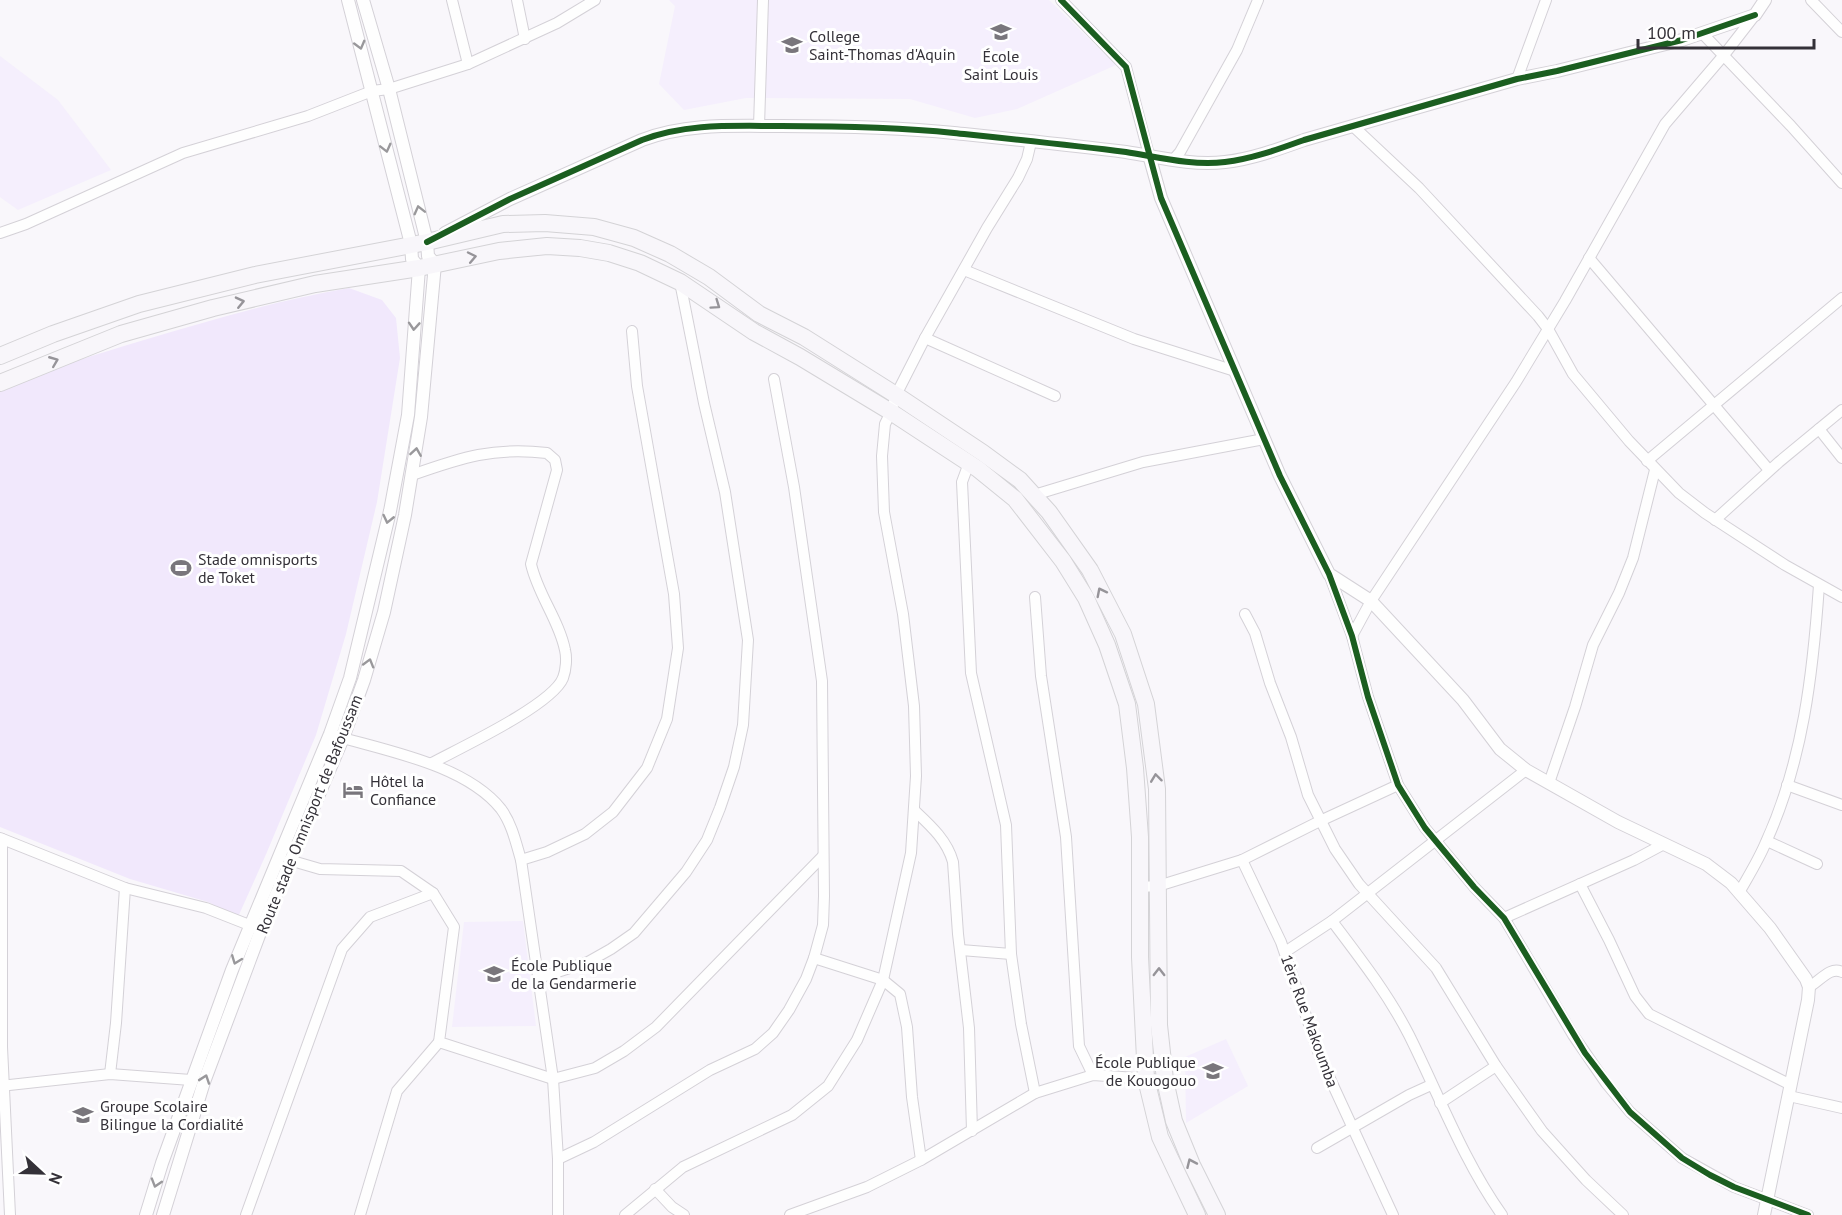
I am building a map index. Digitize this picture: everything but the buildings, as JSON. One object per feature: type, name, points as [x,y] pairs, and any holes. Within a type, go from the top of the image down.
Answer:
[{"type":"main road","points":[[0,356],[53,334],[139,304],[255,275],[503,224],[545,223],[594,227],[634,238],[670,254],[699,271],[759,314],[804,337],[896,394],[1011,473],[1049,512],[1090,570],[1123,634],[1146,704],[1157,789],[1159,1025],[1165,1080],[1174,1121],[1192,1165],[1217,1215]]},
{"type":"main road","points":[[0,383],[121,334],[315,284],[427,266],[500,251],[547,246],[580,248],[609,253],[640,263],[680,282],[754,332],[891,412],[969,463],[1015,498],[1063,561],[1086,598],[1107,645],[1127,704],[1136,768],[1140,837],[1141,968],[1146,1079],[1160,1137],[1197,1215]]},
{"type":"street","name":"Route stade Omnisport de Bafoussam","points":[[348,0],[372,91],[419,243]]},
{"type":"street","name":"Route stade Omnisport de Bafoussam","points":[[363,0],[389,89],[419,243],[412,259],[427,266]]},
{"type":"street","points":[[452,0],[468,63]]},
{"type":"street","points":[[517,0],[525,39]]},
{"type":"street","points":[[0,233],[26,224],[183,153],[308,116],[372,91],[389,89],[468,63],[525,39],[595,0]]},
{"type":"street","points":[[759,126],[763,0]]},
{"type":"street","points":[[1061,0],[1126,67],[1161,198],[1280,476],[1329,574],[1352,636],[1368,697],[1398,785],[1436,841],[1474,887],[1504,918],[1579,1044],[1630,1112],[1682,1158],[1720,1180],[1808,1215]]},
{"type":"street","points":[[1173,160],[1185,143],[1237,50],[1257,0]]},
{"type":"street","points":[[1517,79],[1546,0]]},
{"type":"street","points":[[419,243],[510,199],[663,132],[690,127],[836,126],[928,131],[1149,155],[1173,160],[1224,162],[1242,159],[1517,79],[1557,71],[1702,33],[1776,0]]},
{"type":"street","points":[[1810,0],[1842,32]]},
{"type":"street","points":[[1352,636],[1371,601],[1491,421],[1548,329],[1665,124],[1724,55],[1760,8]]},
{"type":"street","points":[[1702,33],[1842,183]]},
{"type":"street","points":[[1354,127],[1419,188],[1498,272],[1548,329],[1573,374],[1655,470],[1679,493],[1715,520],[1842,597]]},
{"type":"street","points":[[625,1215],[683,1167],[792,1115],[828,1086],[857,1040],[883,980],[911,853],[916,776],[915,706],[903,614],[884,512],[882,456],[885,424],[896,394],[925,338],[1018,178],[1027,159],[1031,142]]},
{"type":"street","points":[[1589,258],[1769,470]]},
{"type":"street","name":"Route stade Omnisport de Bafoussam","points":[[163,1215],[255,928],[290,860],[343,738],[364,680],[384,612],[412,476],[421,417],[427,266]]},
{"type":"street","name":"Route stade Omnisport de Bafoussam","points":[[146,1215],[191,1080],[255,928],[350,678],[390,511],[408,416],[427,266]]},
{"type":"street","points":[[964,270],[1134,339],[1235,371]]},
{"type":"street","points":[[539,978],[588,962],[634,933],[686,872],[702,848],[720,808],[734,767],[743,725],[748,640],[725,492],[704,403],[680,282]]},
{"type":"street","points":[[1647,460],[1842,298]]},
{"type":"street","points":[[521,860],[547,852],[585,834],[613,812],[647,768],[667,719],[678,648],[674,594],[637,386],[632,331]]},
{"type":"street","points":[[925,338],[1055,396]]},
{"type":"street","points":[[558,1159],[594,1142],[710,1070],[755,1049],[773,1033],[789,1010],[806,979],[814,958],[823,925],[822,681],[794,487],[774,380]]},
{"type":"street","points":[[1715,520],[1769,470],[1842,410]]},
{"type":"street","points":[[1819,429],[1842,458]]},
{"type":"street","points":[[1034,495],[1143,462],[1264,440]]},
{"type":"street","points":[[412,476],[480,453],[506,451],[548,453],[555,460],[557,470],[531,564],[534,577],[561,635],[566,653],[563,679],[547,697],[498,729],[432,763]]},
{"type":"street","points":[[969,463],[962,482],[971,673],[1006,825],[1011,954],[1021,1024],[1035,1093]]},
{"type":"street","points":[[1549,783],[1575,708],[1593,645],[1633,558],[1655,470]]},
{"type":"street","points":[[1329,574],[1371,601],[1463,700],[1500,749],[1526,770],[1549,783],[1706,864],[1740,891],[1802,972],[1809,987],[1808,1000],[1764,1215]]},
{"type":"street","points":[[1740,891],[1767,841],[1787,785],[1809,691],[1819,585]]},
{"type":"street","points":[[1035,597],[1041,676],[1066,837],[1079,1046],[1093,1075]]},
{"type":"street","points":[[1245,614],[1256,633],[1270,683],[1291,737],[1308,795],[1320,821],[1350,872],[1436,968],[1496,1066],[1542,1131],[1558,1151],[1623,1215]]},
{"type":"street","points":[[330,734],[432,763],[456,775],[484,794],[501,810],[514,835],[521,860],[553,1079],[558,1159],[558,1215]]},
{"type":"street","points":[[1285,952],[1332,921],[1526,770]]},
{"type":"street","points":[[1140,887],[1158,886],[1242,860],[1398,785]]},
{"type":"street","points":[[1787,785],[1842,806]]},
{"type":"street","points":[[914,810],[929,824],[950,852],[953,862],[969,1028],[972,1131]]},
{"type":"street","points":[[10,1215],[2,1047],[1,839],[125,888],[206,908],[255,928]]},
{"type":"street","points":[[1767,841],[1817,864]]},
{"type":"street","points":[[1504,918],[1634,860],[1664,844]]},
{"type":"street","points":[[439,1042],[553,1079],[595,1068],[624,1051],[656,1027],[823,856]]},
{"type":"street","points":[[290,860],[320,869],[401,871],[433,893],[454,927],[439,1042],[397,1091],[360,1215]]},
{"type":"street","name":"1ère Rue Makoumba","points":[[1242,860],[1285,952],[1320,1057],[1393,1215]]},
{"type":"street","points":[[1580,884],[1610,940],[1635,996],[1649,1014],[1790,1090],[1842,1108]]},
{"type":"street","points":[[110,1074],[116,1023],[125,888]]},
{"type":"street","points":[[246,1215],[249,1201],[342,949],[370,917],[433,893]]},
{"type":"street","points":[[1332,921],[1380,986],[1409,1037],[1475,1170],[1502,1215]]},
{"type":"street","points":[[961,950],[1011,954]]},
{"type":"street","points":[[814,958],[883,980],[900,994],[905,1009],[912,1097],[921,1160]]},
{"type":"street","points":[[1809,987],[1832,970],[1842,972]]},
{"type":"street","points":[[1440,1103],[1496,1066]]},
{"type":"street","points":[[3,1085],[110,1074],[191,1080]]},
{"type":"street","points":[[790,1215],[867,1187],[921,1160],[1035,1093],[1093,1075],[1165,1080]]},
{"type":"street","points":[[1317,1148],[1352,1126],[1431,1085]]},
{"type":"street","points":[[162,1163],[177,1168]]},
{"type":"street","points":[[655,1189],[672,1207],[684,1215]]},
{"type":"shaded area","points":[[669,0],[1049,0],[1116,65],[1017,109],[975,118],[910,99],[746,98],[684,110],[659,84],[675,6]]},
{"type":"shaded area","points":[[0,56],[58,100],[111,170],[18,210],[0,197]]},
{"type":"shaded area","name":"Stade omnisports de Toket","points":[[349,288],[382,300],[396,318],[400,358],[377,502],[346,634],[316,735],[238,917],[208,902],[130,879],[0,827],[0,389],[71,363],[194,325],[271,304]]},
{"type":"shaded area","name":"École Publique de la Gendarmerie","points":[[523,921],[536,1026],[452,1027],[464,922]]},
{"type":"shaded area","name":"École Publique de Kouogouo","points":[[1226,1039],[1248,1086],[1186,1123],[1185,1057]]},
{"type":"cycle path","points":[[1061,0],[1126,67],[1161,198],[1280,476],[1329,574],[1352,636],[1368,697],[1398,785],[1425,828],[1474,887],[1504,918],[1585,1053],[1630,1112],[1682,1158],[1710,1175],[1734,1187],[1808,1215]]},
{"type":"cycle path","points":[[427,242],[510,199],[642,140],[693,128],[745,126],[911,129],[1105,149],[1188,162],[1235,161],[1517,79],[1682,40],[1755,15]]},
{"type":"place","name":"École Saint Louis","points":[[1001,32]]},
{"type":"place","name":"College Saint-Thomas d'Aquin","points":[[792,45]]},
{"type":"place","name":"Stade omnisports de Toket","points":[[181,568]]},
{"type":"place","name":"Hôtel la Confiance","points":[[353,790]]},
{"type":"place","name":"École Publique de la Gendarmerie","points":[[494,974]]},
{"type":"place","name":"École Publique de Kouogouo","points":[[1213,1071]]},
{"type":"place","name":"Groupe Scolaire Bilingue la Cordialité","points":[[83,1115]]}]
